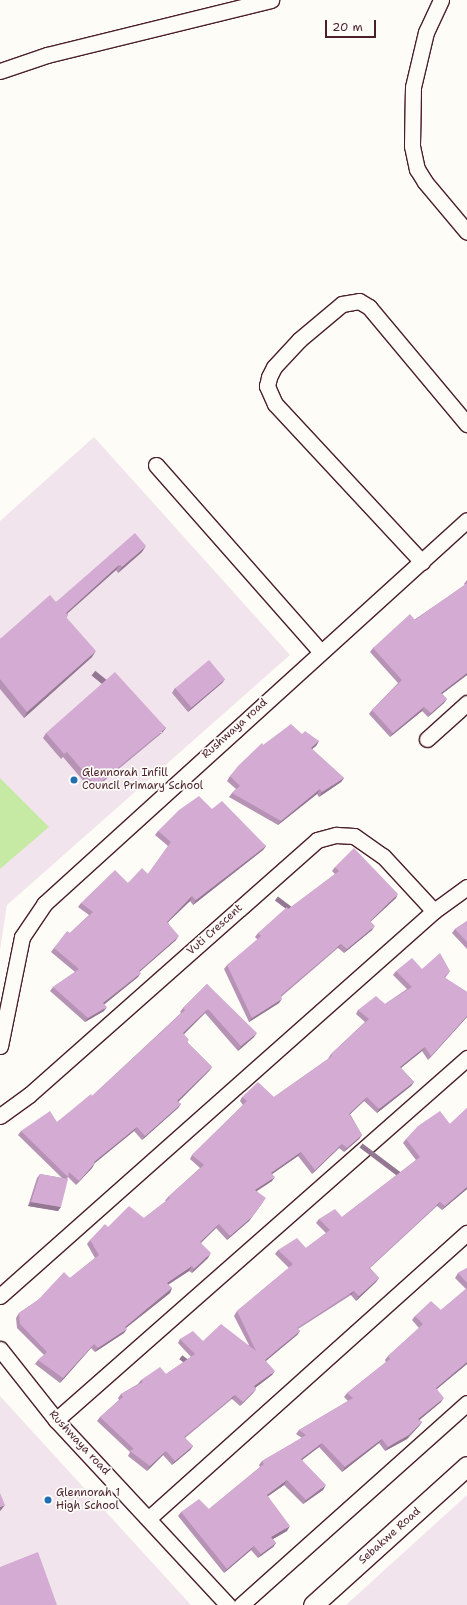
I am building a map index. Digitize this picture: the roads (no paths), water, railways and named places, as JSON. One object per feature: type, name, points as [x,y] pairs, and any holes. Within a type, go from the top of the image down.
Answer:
[{"type":"street","points":[[0,71],[47,55],[271,0]]},
{"type":"street","points":[[441,0],[426,32],[413,87],[412,146],[417,169],[425,182],[467,232]]},
{"type":"street","points":[[422,562],[275,404],[267,386],[269,377],[274,367],[299,340],[342,304],[359,301],[369,307],[467,424]]},
{"type":"street","points":[[156,465],[320,651]]},
{"type":"street","name":"Rushwaya road","points":[[0,1046],[22,937],[44,904],[320,651],[422,562],[467,520]]},
{"type":"street","points":[[426,739],[467,703]]},
{"type":"street","name":"Vuti Crescent","points":[[0,1116],[29,1095],[317,840],[336,835],[354,836],[383,856],[434,911]]},
{"type":"street","points":[[0,1296],[434,911],[467,887]]},
{"type":"street","points":[[56,1420],[467,1058]]},
{"type":"street","points":[[149,1518],[467,1233]]},
{"type":"street","name":"Rushwaya road","points":[[0,1349],[56,1420],[149,1518],[228,1605]]},
{"type":"street","points":[[241,1605],[467,1403]]},
{"type":"street","name":"Sebakwe Road","points":[[313,1605],[467,1466]]},
{"type":"place","name":"Glennorah Infill Council Primary School","points":[[74,780]]},
{"type":"place","name":"Glennorah 1 High School","points":[[48,1500]]}]
